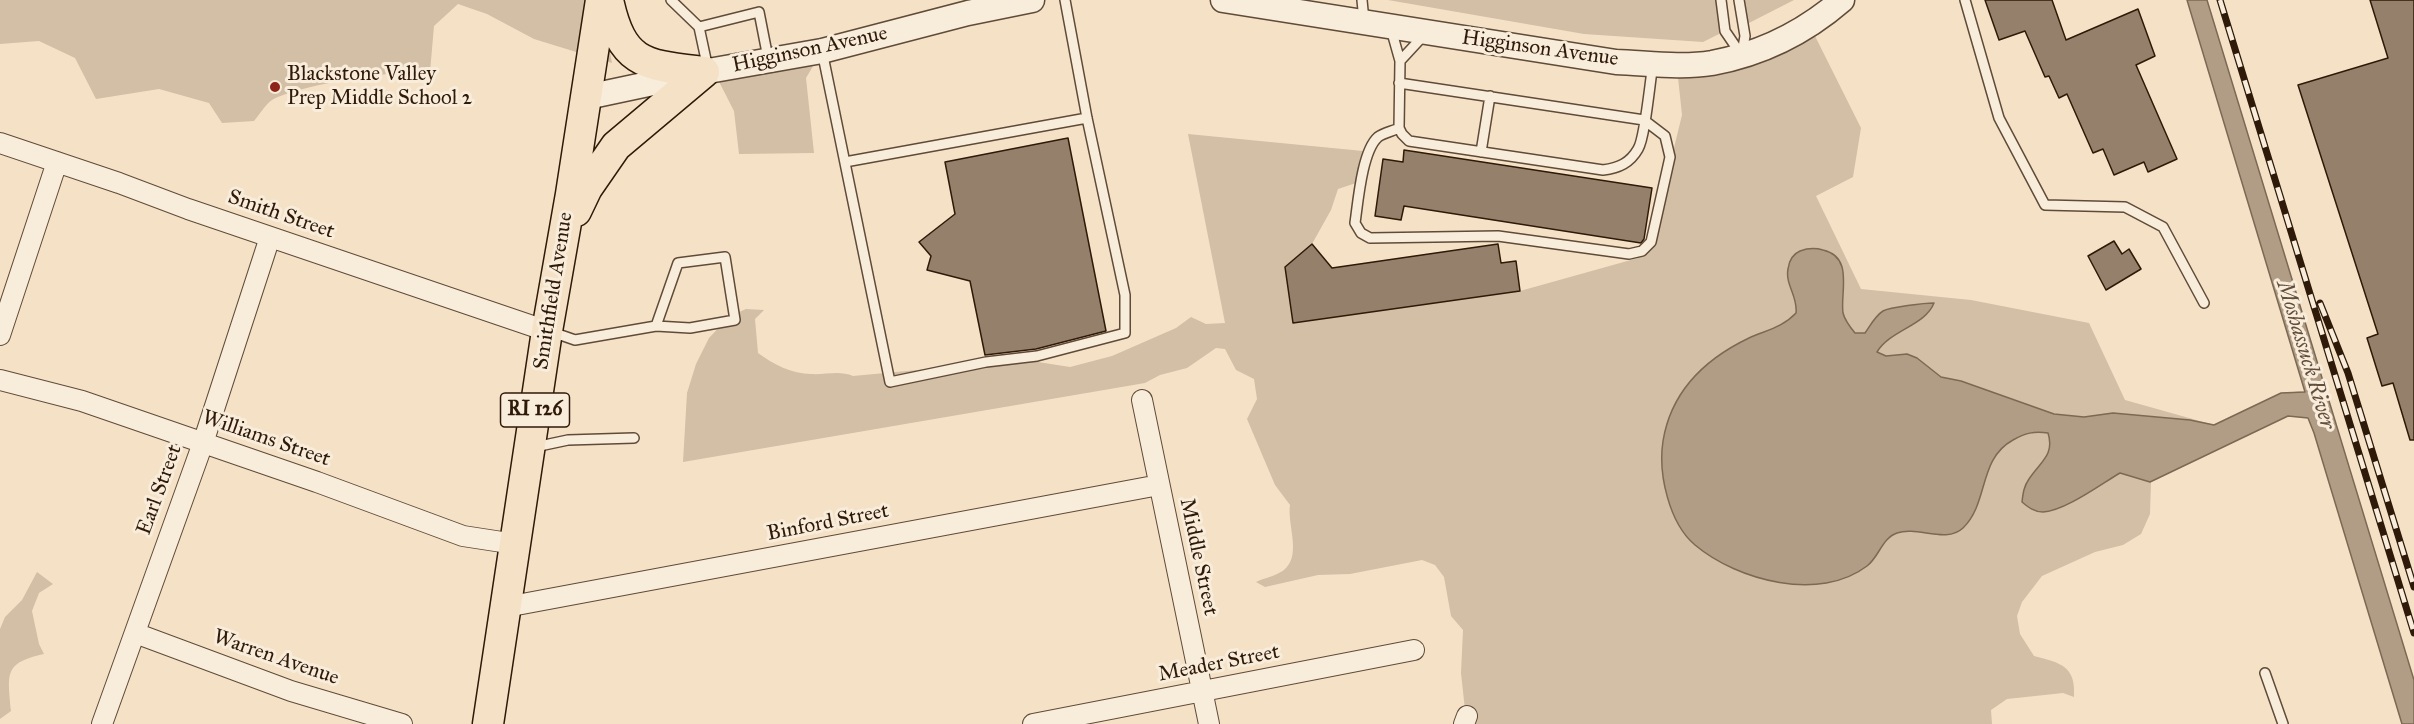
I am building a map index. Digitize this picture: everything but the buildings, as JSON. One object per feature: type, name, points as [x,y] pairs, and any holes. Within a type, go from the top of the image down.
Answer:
[{"type":"main road","name":"Smithfield Avenue","points":[[488,724],[547,331],[601,0]]},
{"type":"main road","points":[[608,0],[619,37],[632,55],[642,61],[666,68],[706,72]]},
{"type":"main road","points":[[563,235],[587,188],[616,146],[706,72]]},
{"type":"street","name":"Higginson Avenue","points":[[586,97],[822,51],[968,13],[1032,0]]},
{"type":"street","name":"Higginson Avenue","points":[[1223,0],[1616,62],[1681,65],[1712,63],[1793,36],[1817,22],[1842,0]]},
{"type":"street","name":"Smith Street","points":[[0,143],[547,331]]},
{"type":"street","points":[[0,335],[57,162]]},
{"type":"street","name":"Earl Street","points":[[102,724],[203,443],[270,237]]},
{"type":"street","name":"Williams Street","points":[[0,380],[82,401],[463,536],[516,544]]},
{"type":"street","name":"Middle Street","points":[[1142,400],[1209,724]]},
{"type":"street","name":"Binford Street","points":[[506,607],[1159,485]]},
{"type":"street","name":"Warren Avenue","points":[[135,633],[291,691],[402,724]]},
{"type":"street","name":"Meader Street","points":[[1033,724],[1414,650]]},
{"type":"lane","points":[[671,0],[699,27],[706,72]]},
{"type":"lane","points":[[822,51],[890,382],[986,362],[1037,356],[1125,333],[1125,295],[1065,0]]},
{"type":"lane","points":[[1362,0],[1365,24]]},
{"type":"lane","points":[[1721,0],[1725,31],[1741,55]]},
{"type":"lane","points":[[1739,0],[1745,36],[1741,55]]},
{"type":"lane","points":[[1965,0],[1999,118],[2045,205],[2125,207],[2163,227],[2204,303]]},
{"type":"lane","points":[[699,27],[759,12],[769,61]]},
{"type":"lane","points":[[1391,27],[1400,61],[1400,128],[1409,141],[1603,170],[1617,168],[1629,161],[1640,147],[1653,64]]},
{"type":"lane","points":[[1400,61],[1427,32]]},
{"type":"lane","points":[[1399,83],[1644,120],[1665,136],[1671,157],[1651,242],[1642,251],[1629,254],[1498,236],[1370,238],[1361,233],[1355,223],[1366,163],[1372,145],[1378,136],[1400,128]]},
{"type":"lane","points":[[1481,152],[1490,96]]},
{"type":"lane","points":[[845,162],[1087,117]]},
{"type":"lane","points":[[547,331],[575,340],[656,326],[690,328],[735,320],[725,257],[678,263],[656,326]]},
{"type":"lane","points":[[530,448],[568,440],[634,438]]},
{"type":"lane","points":[[2265,673],[2283,724]]},
{"type":"shaded area","name":"Blackstone Valley Prep Middle School 2","points":[[0,0],[605,0],[607,35],[612,63],[534,39],[487,14],[458,4],[434,26],[430,72],[396,73],[303,89],[272,100],[254,121],[222,123],[209,103],[159,89],[96,99],[75,58],[39,41],[0,44]]},
{"type":"shaded area","points":[[1388,0],[1721,0],[1725,31],[1703,42],[1584,34]]},
{"type":"shaded area","points":[[1739,0],[1794,0],[1749,23],[1743,20]]},
{"type":"shaded area","points":[[2187,0],[2207,0],[2414,680],[2414,724],[2402,724],[2308,418],[2288,416],[2151,482],[2150,514],[2141,534],[2123,545],[2095,552],[2042,576],[2022,602],[2017,616],[2020,634],[2034,656],[2065,667],[2072,678],[2074,697],[2063,693],[2007,699],[1991,710],[1992,724],[1464,724],[1466,719],[1461,673],[1463,630],[1451,616],[1444,577],[1435,565],[1422,560],[1350,574],[1318,575],[1265,587],[1256,582],[1280,573],[1290,562],[1293,546],[1290,505],[1275,485],[1247,419],[1257,399],[1254,379],[1236,370],[1225,349],[1216,348],[1187,368],[1160,375],[1145,383],[683,462],[687,393],[696,364],[709,338],[730,316],[746,309],[764,310],[755,319],[758,353],[770,361],[783,368],[804,374],[843,373],[853,376],[1025,360],[1070,367],[1112,356],[1176,328],[1191,317],[1206,324],[1225,323],[1188,134],[1363,151],[1356,183],[1338,189],[1331,210],[1312,244],[1285,267],[1293,323],[1520,291],[1638,258],[1651,242],[1682,115],[1677,68],[1811,28],[1861,128],[1853,177],[1816,196],[1861,289],[1971,300],[2089,323],[2125,400],[2214,425],[2281,393],[2305,391]]},
{"type":"shaded area","points":[[822,51],[806,78],[814,153],[739,154],[734,111],[713,70]]},
{"type":"shaded area","points":[[37,572],[53,584],[39,593],[32,611],[39,644],[44,654],[15,666],[9,679],[11,711],[0,719],[0,629],[5,617],[22,600]]},
{"type":"water","name":"Moshassuck River","points":[[2187,0],[2207,0],[2414,680],[2414,724],[2402,724],[2308,418],[2288,416],[2150,482],[2120,473],[2072,502],[2043,512],[2034,510],[2022,502],[2027,482],[2048,453],[2050,441],[2048,433],[2026,434],[2002,448],[1994,458],[1977,506],[1963,528],[1948,535],[1905,531],[1892,535],[1867,566],[1848,577],[1826,583],[1803,585],[1780,582],[1733,569],[1713,558],[1686,536],[1678,524],[1667,497],[1662,468],[1663,441],[1667,423],[1682,392],[1718,356],[1749,338],[1780,325],[1796,313],[1795,301],[1788,280],[1788,269],[1793,256],[1806,249],[1823,250],[1833,254],[1839,260],[1843,276],[1843,313],[1855,333],[1865,333],[1883,311],[1934,303],[1930,311],[1890,338],[1877,352],[1886,356],[1907,354],[1917,358],[1941,377],[1961,381],[2054,414],[2084,417],[2113,413],[2190,420],[2214,425],[2281,393],[2305,392]]},
{"type":"railway","points":[[2220,0],[2414,633]]},
{"type":"railway","points":[[2320,303],[2348,373],[2414,587]]},
{"type":"place","name":"Blackstone Valley Prep Middle School 2","points":[[275,87]]}]
